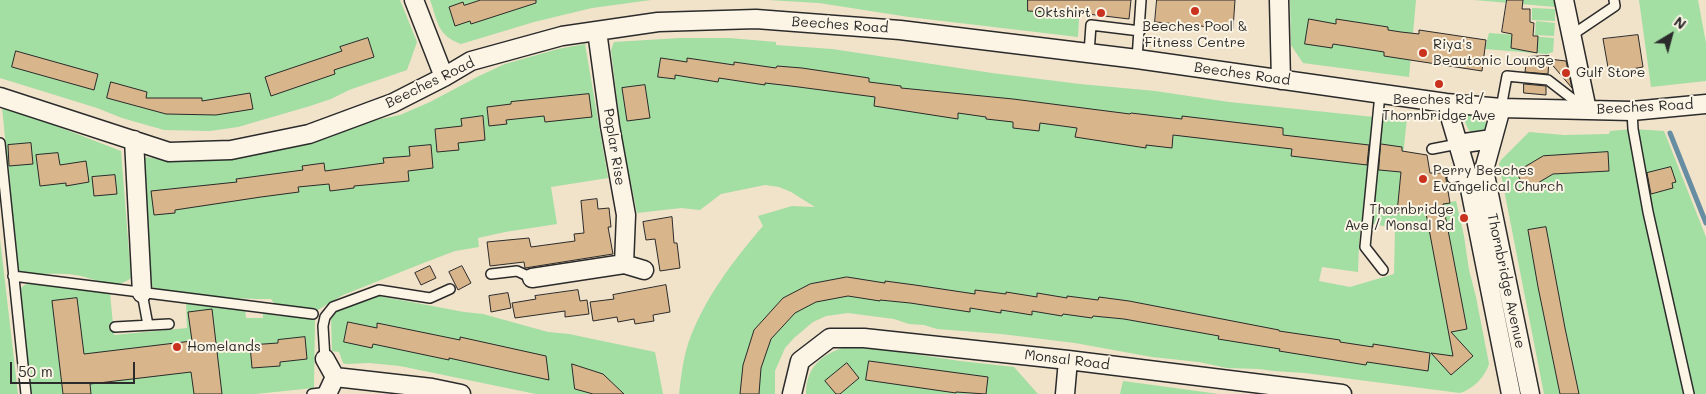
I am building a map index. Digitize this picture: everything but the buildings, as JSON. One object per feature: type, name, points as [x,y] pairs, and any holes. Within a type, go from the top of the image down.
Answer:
[{"type":"street","points":[[414,0],[444,77]]},
{"type":"street","points":[[1279,0],[1281,80]]},
{"type":"street","points":[[1564,0],[1587,110]]},
{"type":"street","name":"Beeches Road","points":[[0,97],[169,152],[231,150],[309,134],[393,103],[471,61],[562,36],[658,22],[756,19],[900,30],[1137,59],[1446,103],[1501,108],[1632,111],[1706,104]]},
{"type":"street","name":"Poplar Rise","points":[[597,31],[610,126],[626,215],[624,264]]},
{"type":"street","name":"Thornbridge Avenue","points":[[1446,103],[1458,144],[1460,176],[1511,394]]},
{"type":"street","name":"Thornbridge Avenue","points":[[1501,108],[1484,170],[1530,394]]},
{"type":"street","points":[[1458,144],[1492,139]]},
{"type":"street","points":[[134,140],[142,293]]},
{"type":"street","points":[[532,278],[624,264],[644,270]]},
{"type":"street","name":"Monsal Road","points":[[792,394],[800,361],[830,338],[864,338],[1068,360],[1342,394]]},
{"type":"street","points":[[325,359],[325,388],[432,391],[461,394]]},
{"type":"street","points":[[1065,394],[1068,360]]},
{"type":"lane","points":[[1137,59],[1142,0]]},
{"type":"lane","points":[[1572,35],[1614,6],[1614,0]]},
{"type":"lane","points":[[1088,53],[1091,26],[1140,31]]},
{"type":"lane","points":[[1501,108],[1506,76],[1548,80],[1587,110]]},
{"type":"lane","points":[[1380,94],[1365,247],[1383,270]]},
{"type":"lane","points":[[1632,111],[1633,129],[1648,212],[1689,394]]},
{"type":"lane","points":[[0,143],[26,394]]},
{"type":"lane","points":[[1432,149],[1458,144]]},
{"type":"lane","points":[[491,274],[517,271],[532,278]]},
{"type":"lane","points":[[13,276],[313,314]]},
{"type":"lane","points":[[325,359],[324,317],[333,307],[379,290],[430,298],[450,289]]},
{"type":"lane","points":[[142,293],[148,326]]},
{"type":"lane","points":[[115,327],[169,324]]},
{"type":"green space","points":[[0,0],[400,0],[417,42],[407,70],[349,90],[331,99],[238,127],[210,131],[164,130],[0,78]]},
{"type":"green space","points":[[430,0],[651,0],[592,8],[534,22],[461,44],[443,32]]},
{"type":"green space","points":[[768,0],[1080,0],[1078,37],[909,17],[819,3]]},
{"type":"green space","points":[[1290,0],[1416,0],[1409,77],[1303,63],[1291,45]]},
{"type":"green space","points":[[1474,0],[1554,0],[1556,7]]},
{"type":"green space","points":[[1639,0],[1698,0],[1706,43],[1706,81],[1651,87]]},
{"type":"green space","points":[[1532,8],[1555,9],[1555,21],[1532,20]]},
{"type":"green space","points":[[1536,21],[1555,23],[1554,36],[1535,35]]},
{"type":"green space","points":[[1489,33],[1554,38],[1553,52],[1547,54],[1485,49]]},
{"type":"green space","points":[[680,38],[729,38],[776,42],[776,45],[832,49],[992,73],[1155,91],[1229,102],[1374,117],[1359,244],[1358,272],[1322,267],[1319,281],[1350,287],[1394,274],[1395,228],[1372,224],[1371,215],[1381,116],[1407,118],[1397,213],[1456,201],[1489,364],[1487,369],[1474,385],[1460,393],[1305,373],[1227,368],[1075,343],[937,329],[894,319],[848,313],[826,316],[813,322],[794,338],[785,348],[775,371],[775,394],[679,394],[685,356],[694,328],[720,282],[763,226],[758,216],[792,206],[815,207],[791,192],[779,187],[765,185],[721,194],[700,210],[681,208],[637,213],[622,141],[611,50],[614,42]]},
{"type":"green space","points":[[585,44],[608,178],[551,187],[557,224],[478,238],[479,247],[455,251],[426,262],[343,295],[316,311],[284,306],[277,307],[271,299],[190,295],[160,290],[151,286],[140,168],[142,161],[146,157],[172,161],[199,160],[297,142],[324,139],[376,120],[400,115],[505,64],[558,49]]},
{"type":"green space","points":[[2,107],[28,115],[121,151],[131,278],[118,284],[111,284],[69,274],[28,275],[18,269]]},
{"type":"green space","points":[[1467,114],[1480,115],[1485,120],[1486,134],[1473,134],[1468,129],[1464,119]]},
{"type":"green space","points":[[1633,129],[1664,131],[1706,237],[1706,394],[1544,394],[1499,164],[1529,132],[1564,135],[1609,134],[1610,131]]},
{"type":"green space","points":[[0,239],[18,394],[0,394]]},
{"type":"green space","points":[[33,280],[110,293],[114,335],[187,328],[186,302],[245,309],[246,318],[263,318],[263,313],[278,316],[315,317],[314,388],[255,394],[31,394],[19,291]]},
{"type":"green space","points":[[379,296],[483,314],[548,332],[569,334],[655,352],[663,394],[536,394],[400,366],[343,363],[339,352],[332,351],[331,316],[339,310]]},
{"type":"green space","points":[[854,345],[1014,367],[1038,394],[806,394],[807,383],[814,366],[827,355]]},
{"type":"green space","points":[[1123,381],[1219,394],[1120,394]]},
{"type":"waterway","points":[[1670,133],[1706,223]]},
{"type":"place","name":"Beeches Pool & Fitness Centre","points":[[1195,11]]},
{"type":"place","name":"Oktshirt","points":[[1101,13]]},
{"type":"place","name":"Riya's Beautonic Lounge","points":[[1423,53]]},
{"type":"place","name":"Gulf Store","points":[[1566,73]]},
{"type":"place","name":"Beeches Rd / Thornbridge Ave","points":[[1439,84]]},
{"type":"place","name":"Perry Beeches Evangelical Church","points":[[1423,179]]},
{"type":"place","name":"Thornbridge Ave / Monsal Rd","points":[[1464,218]]},
{"type":"place","name":"Homelands","points":[[177,347]]}]
